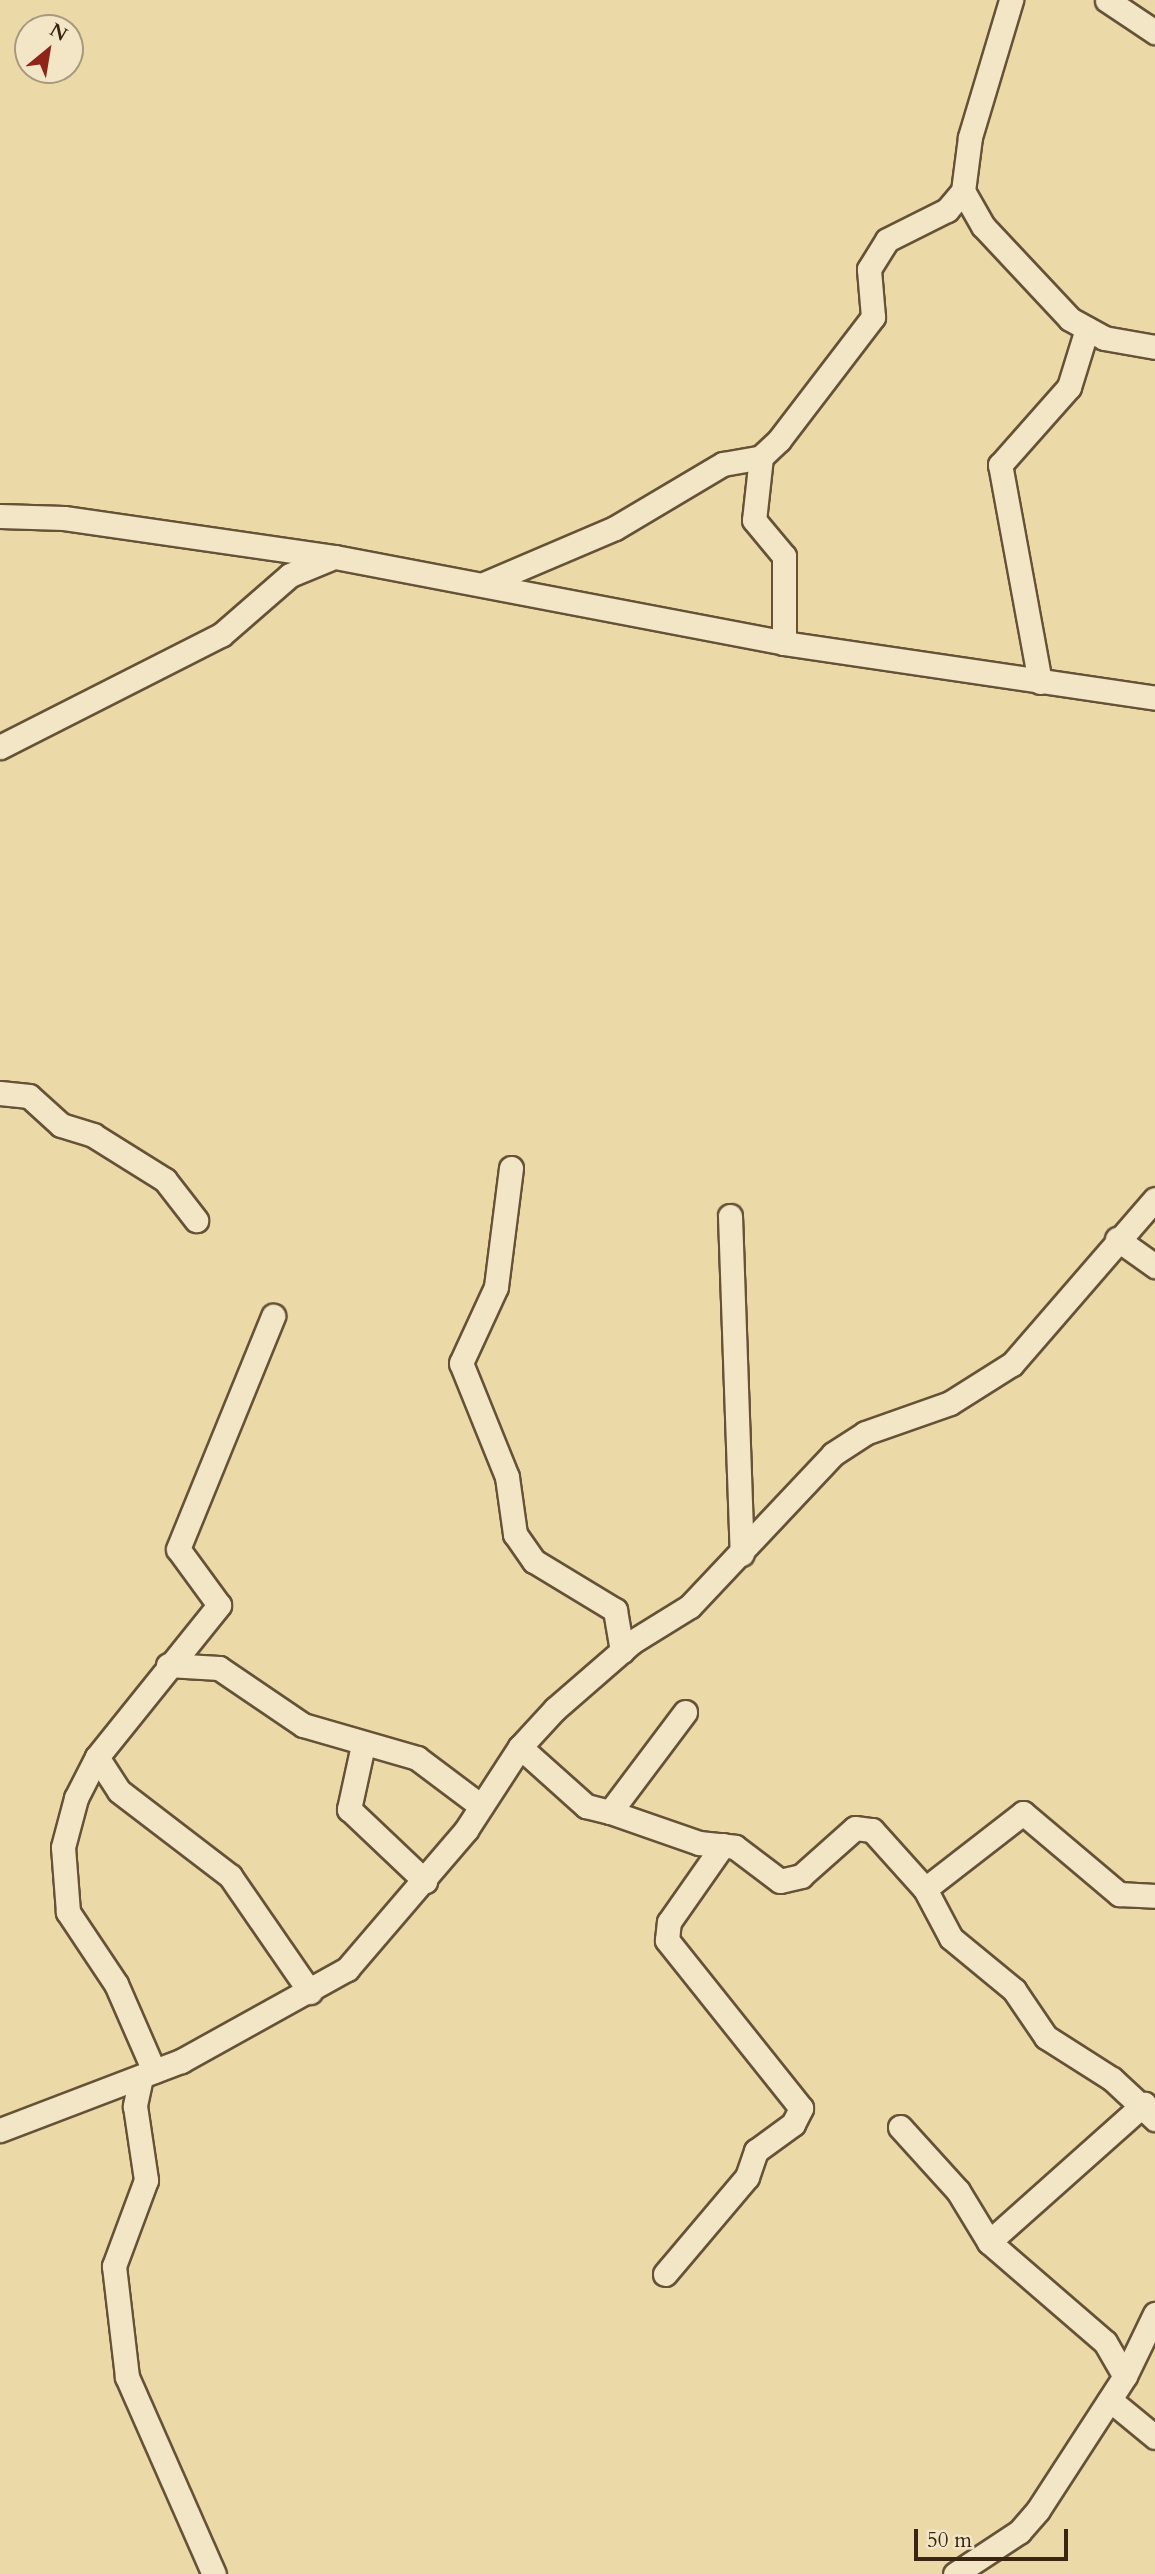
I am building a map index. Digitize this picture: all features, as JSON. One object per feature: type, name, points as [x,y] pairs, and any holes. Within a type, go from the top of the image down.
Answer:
[{"type":"street","points":[[1011,0],[970,137],[963,191],[983,226],[1087,329],[1155,347]]},
{"type":"street","points":[[1107,0],[1155,32]]},
{"type":"street","points":[[1129,13],[1155,9]]},
{"type":"street","points":[[784,643],[784,556],[754,520],[761,457],[837,370],[873,317],[869,270],[887,240],[938,215],[963,191]]},
{"type":"street","points":[[1040,682],[1000,465],[1069,387],[1087,329]]},
{"type":"street","points":[[486,583],[615,528],[723,464],[761,457]]},
{"type":"street","points":[[0,516],[64,518],[335,557],[486,583],[784,643],[1155,698]]},
{"type":"street","points":[[0,747],[221,635],[290,575],[335,557]]},
{"type":"street","points":[[0,1093],[29,1096],[61,1125],[102,1140],[165,1180],[196,1220]]},
{"type":"street","points":[[511,1168],[496,1287],[461,1363],[507,1477],[515,1534],[534,1561],[615,1610],[622,1651]]},
{"type":"street","points":[[0,2130],[147,2074],[310,1992],[362,1957],[425,1881],[481,1806],[520,1747],[622,1651],[690,1606],[743,1555],[781,1503],[834,1454],[865,1433],[950,1403],[1012,1364],[1117,1239],[1155,1199]]},
{"type":"street","points":[[730,1216],[743,1555]]},
{"type":"street","points":[[1117,1239],[1155,1266]]},
{"type":"street","points":[[214,2574],[127,2377],[114,2266],[146,2180],[135,2106],[147,2074],[116,1984],[68,1912],[62,1885],[76,1798],[97,1757],[168,1665],[219,1605],[178,1549],[273,1316]]},
{"type":"street","points":[[168,1665],[219,1668],[303,1725],[363,1745],[393,1747],[417,1758],[481,1806]]},
{"type":"street","points":[[610,1812],[685,1712]]},
{"type":"street","points":[[363,1745],[349,1809],[425,1881]]},
{"type":"street","points":[[520,1747],[586,1805],[699,1843],[740,1849],[767,1876],[788,1880],[820,1862],[855,1828],[865,1829],[925,1889],[951,1938],[1014,1990],[1055,2046],[1088,2061],[1150,2112],[989,2242]]},
{"type":"street","points":[[97,1757],[119,1791],[230,1876],[310,1992]]},
{"type":"street","points":[[925,1889],[1023,1814],[1119,1894],[1155,1896]]},
{"type":"street","points":[[665,2274],[747,2176],[756,2151],[793,2124],[801,2108],[667,1940],[669,1922],[723,1845]]},
{"type":"street","points":[[900,2127],[958,2191],[989,2242],[1105,2342],[1125,2376]]},
{"type":"street","points":[[955,2574],[1032,2517],[1125,2376],[1155,2315]]},
{"type":"street","points":[[1110,2400],[1155,2437]]}]
